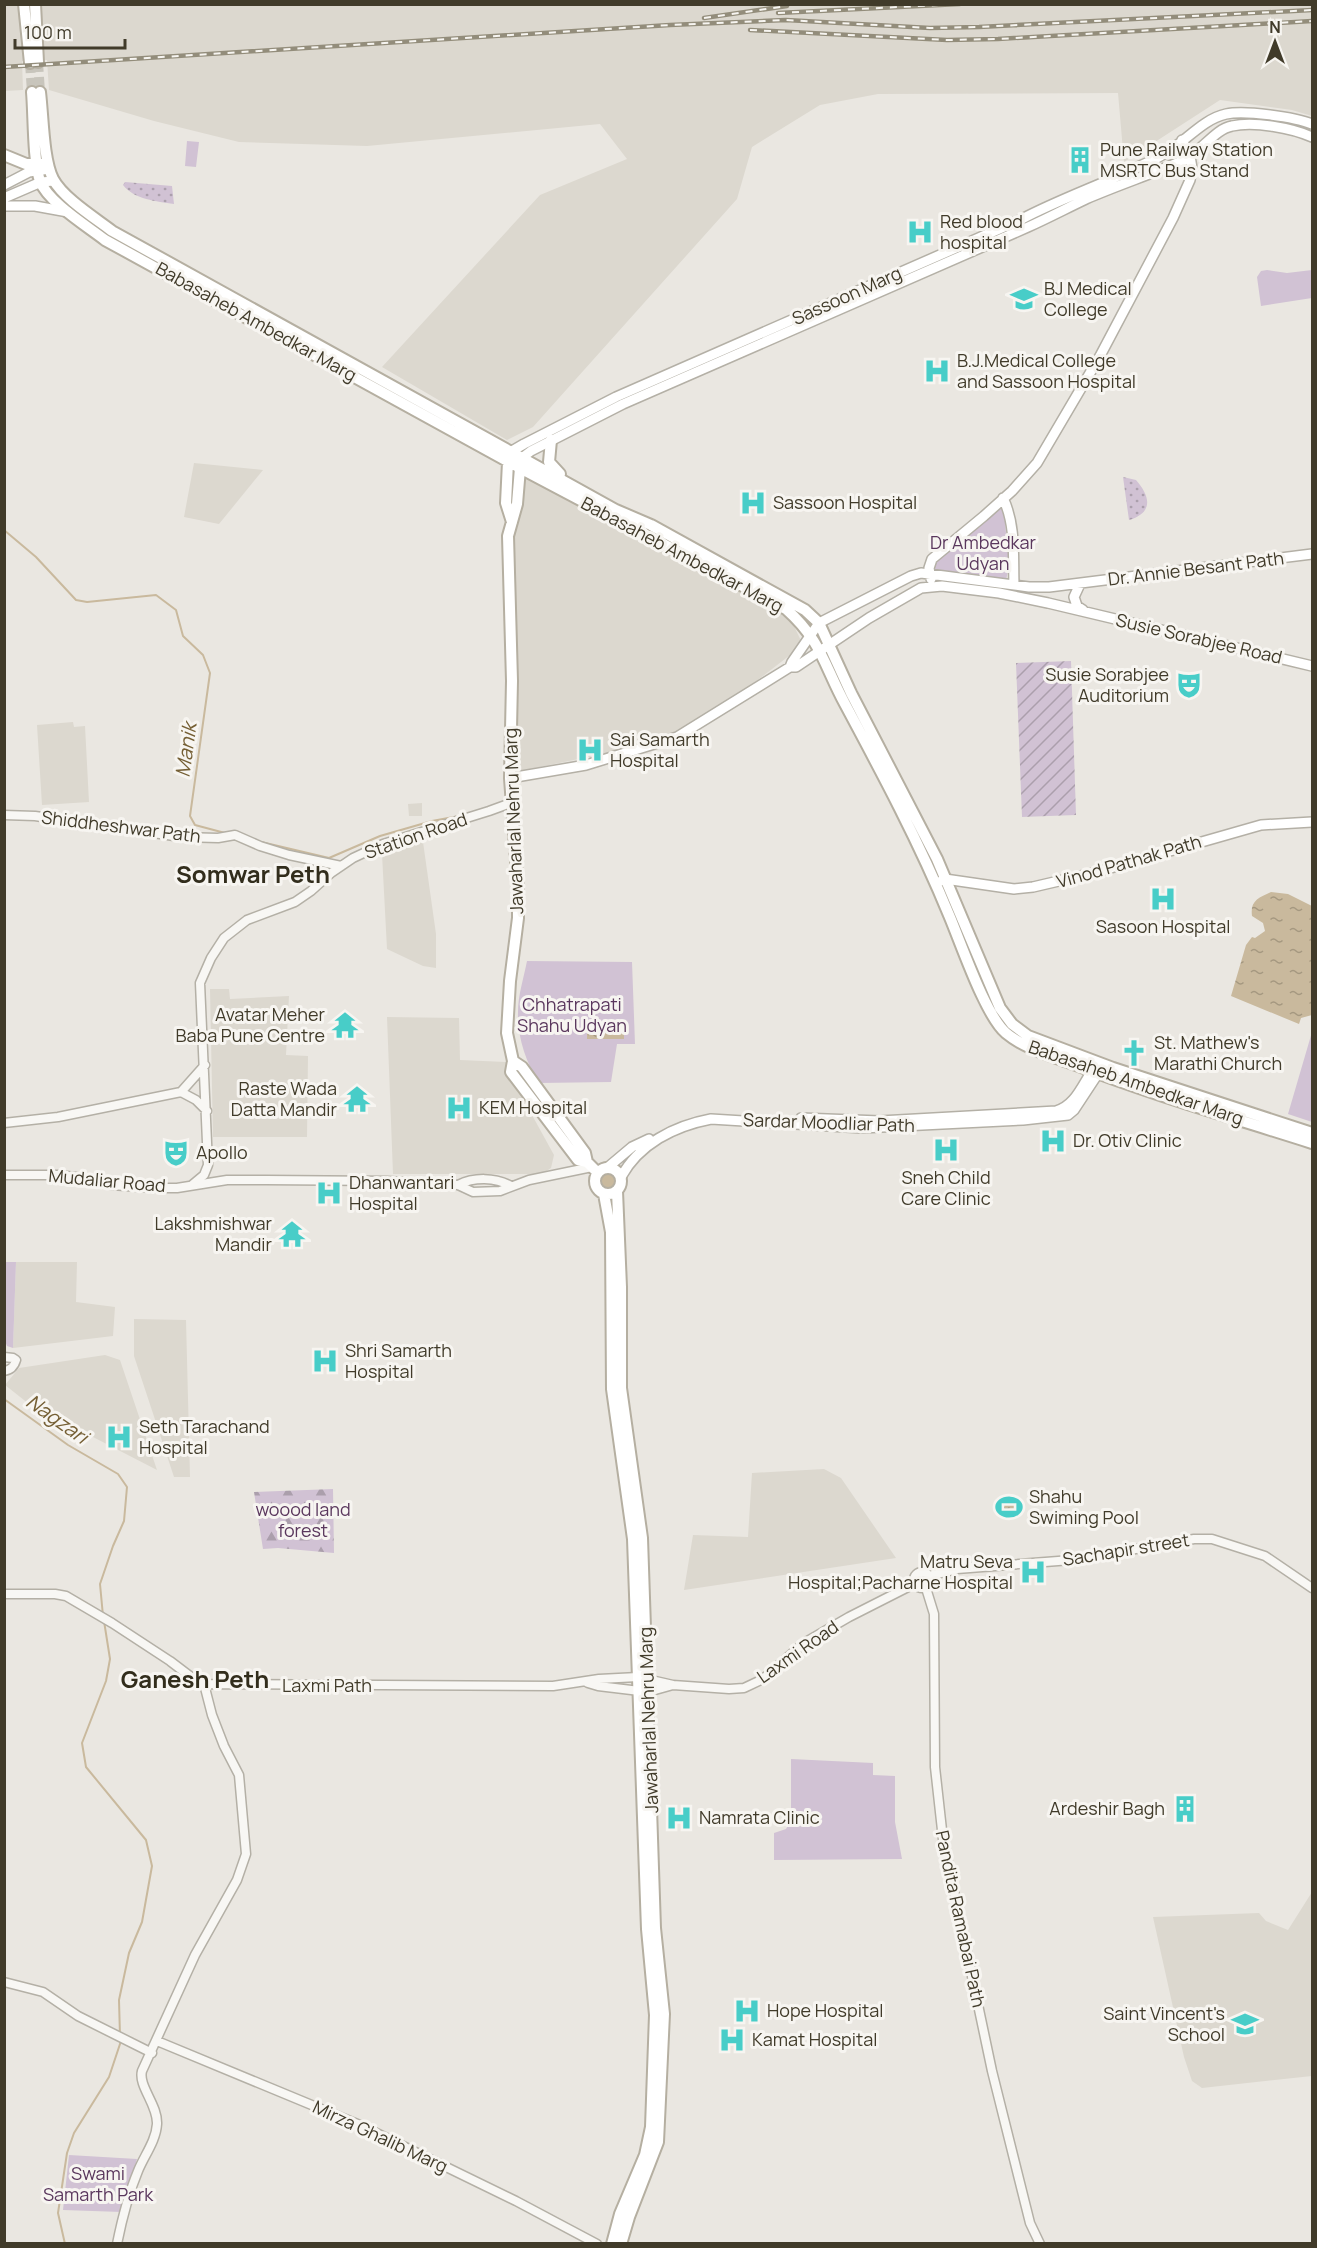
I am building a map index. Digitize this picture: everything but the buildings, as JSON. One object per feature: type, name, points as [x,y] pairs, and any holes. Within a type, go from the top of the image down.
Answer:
[{"type":"main road","points":[[24,4],[34,62],[35,4]]},
{"type":"main road","points":[[36,92],[41,182]]},
{"type":"main road","name":"Sassoon Marg","points":[[510,456],[616,397],[1140,166],[1182,141],[1215,117],[1230,113],[1287,117],[1312,124]]},
{"type":"main road","name":"Sassoon Marg","points":[[523,457],[551,440],[632,400],[1018,232],[1086,199],[1190,156],[1224,128],[1234,125],[1250,125],[1285,129],[1312,137]]},
{"type":"main road","points":[[510,778],[586,765],[677,737],[790,667],[796,667],[821,652],[869,618],[921,588],[933,587],[929,562],[975,525],[1037,463],[1096,363],[1167,230],[1190,180],[1192,168],[1190,156],[1182,141]]},
{"type":"main road","points":[[5,156],[16,161],[41,164]]},
{"type":"main road","points":[[4,185],[41,164]]},
{"type":"main road","name":"Babasaheb Ambedkar Marg","points":[[41,164],[54,181],[90,216],[112,231],[510,456],[520,468],[786,609],[811,634],[841,697],[941,882]]},
{"type":"main road","points":[[4,198],[41,182],[54,181]]},
{"type":"main road","name":"Babasaheb Ambedkar Marg","points":[[41,182],[51,196],[105,240],[510,456],[523,457],[616,510],[651,525],[805,609],[819,623],[831,645],[851,693],[907,800],[941,882],[1000,1008],[1012,1024],[1028,1036],[1098,1068],[1312,1143]]},
{"type":"main road","points":[[4,206],[36,206],[70,213]]},
{"type":"main road","points":[[551,440],[549,462],[567,483]]},
{"type":"main road","name":"Jawaharlal Nehru Marg","points":[[510,456],[506,503],[512,522],[508,536],[512,681],[510,778],[518,918],[510,981],[507,1033],[513,1061],[522,1067],[596,1168]]},
{"type":"main road","points":[[512,522],[517,504],[523,457]]},
{"type":"main road","points":[[1004,498],[1011,522],[1014,585]]},
{"type":"main road","name":"Dr. Annie Besant Path","points":[[930,573],[1029,587],[1080,584],[1312,554]]},
{"type":"main road","points":[[790,667],[819,623],[911,576],[930,573]]},
{"type":"main road","points":[[1080,584],[1074,597],[1077,606],[1085,611]]},
{"type":"main road","name":"Susie Sorabjee Road","points":[[933,587],[999,593],[1085,611],[1312,666]]},
{"type":"main road","name":"Vinod Pathak Path","points":[[941,882],[1014,889],[1033,887],[1093,873],[1261,825],[1312,822]]},
{"type":"main road","name":"Babasaheb Ambedkar Marg","points":[[1098,1068],[1312,1133]]},
{"type":"main road","name":"Sardar Moodliar Path","points":[[596,1168],[668,1133],[694,1122],[711,1119],[862,1128],[1023,1120],[1068,1114],[1074,1110],[1098,1068]]},
{"type":"main road","name":"Sardar Moodliar Path","points":[[621,1178],[630,1161],[643,1145]]},
{"type":"main road","points":[[596,1168],[616,1171],[621,1178],[621,1185],[617,1191],[604,1194],[596,1185],[596,1168]]},
{"type":"main road","name":"Jawaharlal Nehru Marg","points":[[617,1191],[621,1287],[621,1388],[642,1538],[643,1692],[640,1775],[647,1929],[655,2015],[655,2127],[658,2142],[621,2244]]},
{"type":"main road","name":"Jawaharlal Nehru Marg","points":[[604,1194],[611,1232],[612,1389],[631,1518],[643,1678]]},
{"type":"main road","name":"Jawaharlal Nehru Marg","points":[[612,2244],[621,2214],[655,2127]]},
{"type":"street","name":"Station Road","points":[[208,1165],[200,982],[211,958],[224,938],[247,920],[295,902],[341,866],[383,844],[511,803]]},
{"type":"street","name":"Shiddheshwar Path","points":[[4,815],[35,816],[181,837],[218,838],[235,835],[289,855],[341,866]]},
{"type":"street","points":[[4,1123],[58,1117],[181,1092],[205,1065]]},
{"type":"street","points":[[181,1092],[196,1100],[207,1111]]},
{"type":"street","points":[[191,1185],[204,1175],[208,1165],[218,1176],[227,1180]]},
{"type":"street","name":"Sardar Moodliar Path","points":[[210,1183],[227,1180],[387,1181],[458,1185],[468,1180],[500,1180],[511,1186],[596,1168]]},
{"type":"street","name":"Mudaliar Road","points":[[4,1175],[58,1175],[84,1178],[111,1185],[156,1188],[210,1183]]},
{"type":"street","points":[[4,1357],[16,1360],[10,1370],[4,1371]]},
{"type":"street","name":"Sachapir street","points":[[929,1576],[957,1569],[1071,1560],[1194,1539],[1212,1539],[1265,1556],[1312,1588]]},
{"type":"street","points":[[923,1572],[929,1576],[930,1582],[926,1588],[919,1588],[914,1584],[914,1577],[918,1573],[923,1572]]},
{"type":"street","name":"Laxmi Road","points":[[643,1692],[673,1685],[744,1688],[763,1679],[804,1643],[914,1584]]},
{"type":"street","name":"Pandita Ramabai Path","points":[[926,1588],[934,1614],[936,1767],[942,1839],[992,2071],[1030,2223],[1040,2244]]},
{"type":"street","points":[[4,1594],[66,1596],[104,1618],[204,1684],[216,1725],[239,1775],[246,1854],[237,1880],[182,1981],[141,2076],[154,2104],[157,2123],[153,2139],[131,2189],[117,2244]]},
{"type":"street","name":"Laxmi Path","points":[[204,1684],[553,1686],[599,1679],[643,1678],[673,1685]]},
{"type":"street","points":[[586,1682],[598,1686],[643,1692]]},
{"type":"street","points":[[4,1982],[43,1992],[78,2016],[152,2053]]},
{"type":"street","name":"Mirza Ghalib Marg","points":[[157,2042],[360,2126],[516,2201],[597,2244]]},
{"type":"shaded area","points":[[5,5],[1312,5],[1312,116],[1292,110],[1220,100],[1124,162],[1118,93],[878,94],[820,105],[752,147],[737,199],[533,427],[507,440],[382,367],[540,195],[627,159],[600,124],[367,146],[239,142],[154,121],[49,90],[47,60],[22,61],[23,90],[5,91]]},
{"type":"shaded area","points":[[194,463],[263,470],[219,524],[184,517]]},
{"type":"shaded area","points":[[523,476],[547,483],[786,609],[803,645],[733,699],[662,742],[510,773],[508,555]]},
{"type":"shaded area","points":[[73,722],[74,727],[85,726],[89,802],[42,805],[37,725]]},
{"type":"shaded area","points":[[422,803],[422,816],[409,816],[408,804]]},
{"type":"shaded area","points":[[423,842],[436,934],[436,968],[423,966],[387,949],[382,854]]},
{"type":"shaded area","points":[[210,989],[229,989],[230,999],[289,996],[286,1055],[308,1056],[307,1137],[213,1137]]},
{"type":"shaded area","name":"KEM Hospital","points":[[387,1017],[459,1018],[460,1060],[506,1062],[510,1075],[554,1155],[551,1168],[542,1174],[393,1174]]},
{"type":"shaded area","points":[[16,1262],[77,1262],[76,1302],[115,1307],[113,1336],[13,1348]]},
{"type":"shaded area","name":"Seth Tarachand Hospital","points":[[134,1319],[186,1320],[190,1477],[174,1477],[134,1356]]},
{"type":"shaded area","name":"Seth Tarachand Hospital","points":[[105,1355],[120,1360],[157,1470],[29,1404],[5,1385],[19,1368]]},
{"type":"shaded area","points":[[824,1469],[841,1478],[896,1558],[684,1590],[693,1535],[748,1537],[752,1473]]},
{"type":"shaded area","name":"Saint Vincent's School","points":[[1312,1892],[1312,2076],[1202,2088],[1192,2081],[1184,2057],[1153,1917],[1259,1913],[1266,1921],[1288,1930]]},
{"type":"green space","points":[[187,141],[199,142],[196,167],[185,166]]},
{"type":"green space","points":[[125,182],[172,186],[174,204],[140,197],[123,185]]},
{"type":"green space","points":[[1312,270],[1312,298],[1261,306],[1257,277],[1261,271],[1287,273]]},
{"type":"green space","points":[[1123,477],[1136,480],[1147,498],[1146,509],[1137,517],[1129,520]]},
{"type":"green space","name":"Dr Ambedkar Udyan","points":[[1001,505],[1004,511],[1009,565],[1006,581],[935,573],[935,563]]},
{"type":"green space","points":[[1071,661],[1076,815],[1022,817],[1016,663]]},
{"type":"green space","name":"Chhatrapati Shahu Udyan","points":[[527,961],[632,962],[635,1044],[617,1044],[611,1082],[539,1083],[523,1049],[518,1021],[519,999]]},
{"type":"green space","points":[[1312,1032],[1312,1122],[1288,1114]]},
{"type":"green space","points":[[5,1262],[16,1262],[13,1348],[7,1346],[5,1341]]},
{"type":"green space","name":"woood land forest","points":[[333,1489],[334,1553],[278,1548],[263,1549],[254,1492]]},
{"type":"green space","points":[[791,1759],[873,1763],[873,1775],[895,1776],[895,1822],[902,1859],[774,1860],[774,1833],[786,1829],[791,1820]]},
{"type":"green space","name":"Swami Samarth Park","points":[[69,2155],[137,2159],[122,2212],[63,2210]]},
{"type":"water","points":[[1271,892],[1288,894],[1312,906],[1312,1015],[1301,1018],[1299,1024],[1231,996],[1246,945],[1252,937],[1255,938],[1265,931],[1263,923],[1252,916],[1252,907],[1259,898]]},
{"type":"water","points":[[587,1023],[624,1023],[624,1039],[587,1039]]},
{"type":"water","points":[[608,1174],[613,1176],[615,1181],[613,1186],[608,1188],[603,1186],[601,1181],[603,1176]]},
{"type":"water","name":"Shahu Swiming Pool","points":[[1022,1499],[1023,1513],[996,1515],[995,1501]]},
{"type":"waterway","name":"Manik","points":[[4,530],[36,557],[76,600],[87,602],[156,595],[176,610],[183,636],[203,655],[210,673],[190,816],[195,825],[225,833]]},
{"type":"waterway","name":"Manik","points":[[257,841],[329,858],[380,836],[459,816]]},
{"type":"waterway","name":"Nagzari","points":[[4,1399],[68,1445],[118,1474],[127,1487],[124,1521],[100,1584],[103,1616]]},
{"type":"waterway","points":[[104,1621],[110,1659],[106,1681],[82,1743],[86,1767],[146,1840],[152,1866],[142,1922],[129,1953],[119,2000],[120,2036]]},
{"type":"waterway","points":[[65,2244],[58,2213],[67,2153],[74,2133],[109,2077],[121,2041]]},
{"type":"tunnel","points":[[38,62],[40,92]]},
{"type":"tunnel","points":[[30,63],[32,92]]},
{"type":"railway","points":[[778,13],[960,4]]},
{"type":"railway","points":[[704,18],[787,6]]},
{"type":"railway","points":[[4,67],[670,25],[786,20],[930,28],[979,27],[1312,10]]},
{"type":"railway","points":[[750,30],[947,40],[1312,21]]},
{"type":"place","name":"Pune Railway Station MSRTC Bus Stand","points":[[1080,160]]},
{"type":"place","name":"Red blood hospital","points":[[920,232]]},
{"type":"place","name":"BJ Medical College","points":[[1024,299]]},
{"type":"place","name":"B.J.Medical College and Sassoon Hospital","points":[[937,371]]},
{"type":"place","name":"Sassoon Hospital","points":[[753,503]]},
{"type":"place","name":"Susie Sorabjee Auditorium","points":[[1189,685]]},
{"type":"place","name":"Sai Samarth Hospital","points":[[590,750]]},
{"type":"place","name":"Sasoon Hospital","points":[[1163,899]]},
{"type":"place","name":"Avatar Meher Baba Pune Centre","points":[[345,1025]]},
{"type":"place","name":"St. Mathew's Marathi Church","points":[[1134,1053]]},
{"type":"place","name":"Raste Wada Datta Mandir","points":[[357,1099]]},
{"type":"place","name":"KEM Hospital","points":[[459,1108]]},
{"type":"place","name":"Dr. Otiv Clinic","points":[[1053,1141]]},
{"type":"place","name":"Sneh Child Care Clinic","points":[[946,1150]]},
{"type":"place","name":"Apollo","points":[[176,1153]]},
{"type":"place","name":"Dhanwantari Hospital","points":[[329,1193]]},
{"type":"place","name":"Lakshmishwar Mandir","points":[[292,1234]]},
{"type":"place","name":"Shri Samarth Hospital","points":[[325,1361]]},
{"type":"place","name":"Seth Tarachand Hospital","points":[[119,1437]]},
{"type":"place","name":"Shahu Swiming Pool","points":[[1009,1507]]},
{"type":"place","name":"Matru Seva Hospital;Pacharne Hospital","points":[[1033,1572]]},
{"type":"place","name":"Ardeshir Bagh","points":[[1185,1809]]},
{"type":"place","name":"Namrata Clinic","points":[[679,1818]]},
{"type":"place","name":"Hope Hospital","points":[[747,2011]]},
{"type":"place","name":"Saint Vincent's School","points":[[1245,2024]]},
{"type":"place","name":"Kamat Hospital","points":[[732,2040]]},
{"type":"district","name":"Somwar Peth","points":[[253,875]]},
{"type":"district","name":"Ganesh Peth","points":[[195,1680]]}]
